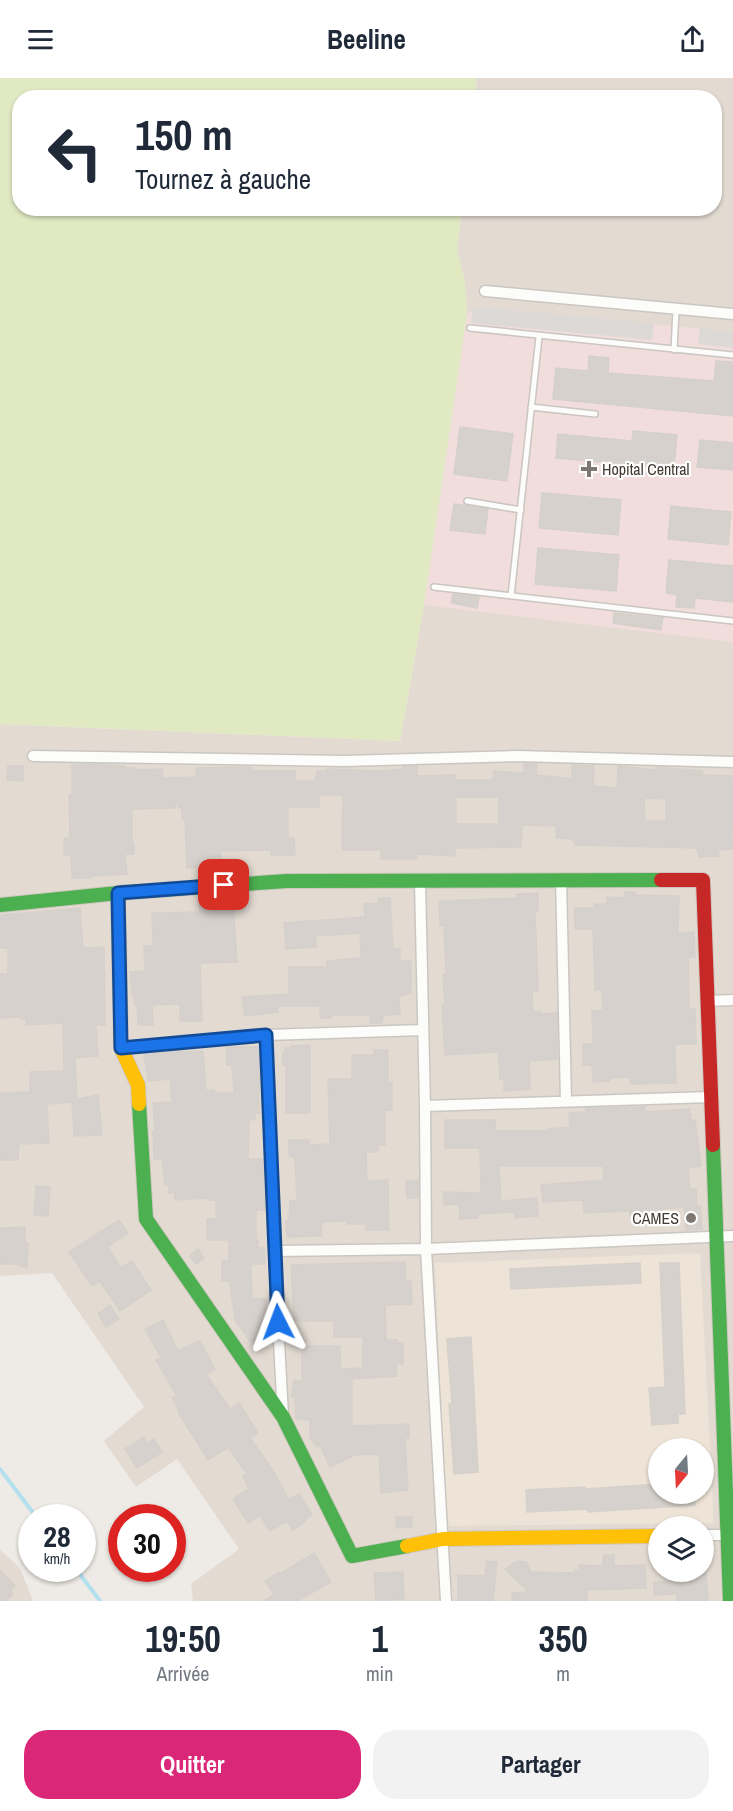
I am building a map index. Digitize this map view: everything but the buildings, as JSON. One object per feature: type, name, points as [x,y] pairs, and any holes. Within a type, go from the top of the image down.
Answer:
[{"type":"street","points":[[485,291],[733,314]]},
{"type":"street","points":[[33,756],[345,761],[518,756],[733,762]]},
{"type":"street","points":[[561,879],[566,1101]]},
{"type":"street","points":[[0,905],[118,893],[287,881],[704,880],[717,1237],[728,1382],[730,1601]]},
{"type":"street","points":[[420,882],[426,1249],[446,1601]]},
{"type":"street","points":[[118,893],[121,1048],[138,1085],[146,1219],[283,1417],[352,1556],[443,1539],[648,1536]]},
{"type":"street","points":[[708,1001],[733,1000]]},
{"type":"street","points":[[121,1048],[266,1035],[423,1030]]},
{"type":"street","points":[[266,1035],[283,1417]]},
{"type":"street","points":[[425,1106],[711,1096]]},
{"type":"street","points":[[274,1251],[426,1249],[733,1236]]},
{"type":"street","points":[[714,1535],[728,1535]]},
{"type":"lane","points":[[674,350],[676,310]]},
{"type":"lane","points":[[470,328],[539,337],[733,355]]},
{"type":"lane","points":[[511,596],[539,337]]},
{"type":"lane","points":[[531,407],[595,414]]},
{"type":"lane","points":[[467,501],[521,510]]},
{"type":"lane","points":[[434,587],[733,621]]},
{"type":"shaded area","points":[[477,78],[733,78],[733,1601],[193,1601],[191,1584],[239,1549],[177,1459],[136,1487],[104,1441],[144,1407],[52,1273],[0,1276],[0,724],[400,741],[424,605],[467,314],[465,282],[457,250],[461,216],[722,216],[722,90],[475,90]]},
{"type":"shaded area","points":[[480,307],[654,323],[652,340],[471,323],[472,311]]},
{"type":"shaded area","name":"Hopital Central","points":[[482,307],[733,332],[733,642],[424,605],[467,314]]},
{"type":"shaded area","points":[[700,328],[733,332],[733,348],[698,344]]},
{"type":"shaded area","points":[[700,1253],[710,1438],[648,1438],[648,1504],[713,1504],[714,1516],[648,1516],[648,1524],[446,1526],[435,1263]]},
{"type":"shaded area","points":[[0,1550],[18,1566],[18,1582],[26,1582],[33,1601],[0,1601]]},
{"type":"green space","points":[[0,78],[477,78],[475,90],[12,90],[12,216],[461,216],[457,250],[465,282],[467,314],[424,605],[400,741],[0,724]]},
{"type":"waterway","points":[[0,1469],[26,1504]]},
{"type":"waterway","points":[[86,1582],[100,1601]]},
{"type":"traffic: fast","points":[[0,905],[118,893],[287,881],[661,880]]},
{"type":"traffic: fast","points":[[139,1104],[146,1219],[283,1417],[352,1556],[407,1546]]},
{"type":"traffic: fast","points":[[713,1145],[730,1601]]},
{"type":"traffic: slow","points":[[118,893],[121,1048],[138,1085],[139,1104]]},
{"type":"traffic: slow","points":[[407,1546],[443,1539],[648,1536]]},
{"type":"traffic: jam","points":[[661,880],[703,880],[713,1145]]},
{"type":"place","name":"Hopital Central","points":[[589,469]]},
{"type":"place","name":"CAMES","points":[[691,1218]]},
{"type":"route","points":[[224,885],[118,893],[121,1048],[266,1035],[278,1322]]}]
